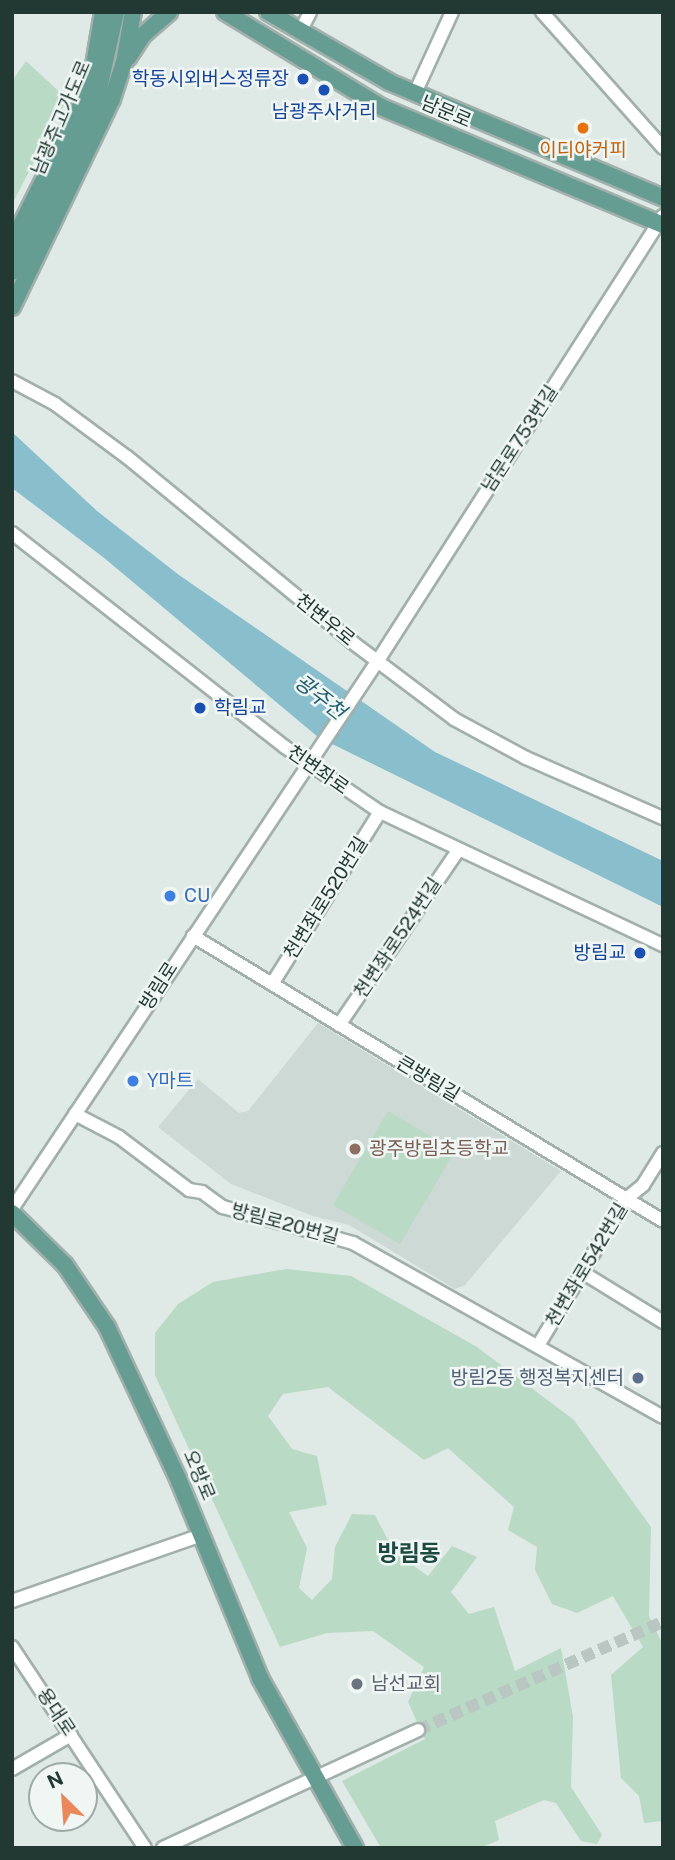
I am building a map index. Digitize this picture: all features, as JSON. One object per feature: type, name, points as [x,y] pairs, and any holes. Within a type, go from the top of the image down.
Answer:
[{"type":"main road","points":[[12,225],[81,87],[96,12]]},
{"type":"main road","name":"남광주고가도로","points":[[12,243],[83,100],[93,71],[103,12]]},
{"type":"main road","name":"남광주고가도로","points":[[12,272],[98,93],[116,12]]},
{"type":"main road","points":[[12,307],[96,136],[124,63],[133,12]]},
{"type":"main road","points":[[124,63],[143,35],[169,12]]},
{"type":"main road","name":"남문로","points":[[225,12],[381,107],[662,222]]},
{"type":"main road","name":"남문로","points":[[268,12],[415,93],[663,198]]},
{"type":"main road","name":"오방로","points":[[12,1211],[65,1265],[107,1327],[201,1535],[260,1678],[355,1848]]},
{"type":"street","points":[[300,32],[310,12]]},
{"type":"street","name":"남문로","points":[[415,93],[452,12]]},
{"type":"street","points":[[542,12],[663,148]]},
{"type":"street","name":"남문로753번길","points":[[306,764],[377,662],[662,222]]},
{"type":"street","name":"천변우로","points":[[12,381],[55,404],[127,457],[377,662],[484,736],[663,818]]},
{"type":"street","name":"천변좌로","points":[[12,533],[306,764],[380,812],[457,852],[663,945]]},
{"type":"street","name":"방림로","points":[[12,1211],[306,764]]},
{"type":"street","name":"천변좌로520번길","points":[[272,984],[380,812]]},
{"type":"street","name":"천변좌로524번길","points":[[339,1025],[457,852]]},
{"type":"street","name":"큰방림길","points":[[192,936],[663,1221]]},
{"type":"street","name":"방림로20번길","points":[[75,1114],[119,1138],[189,1190],[202,1192],[223,1207],[353,1243],[539,1344],[663,1418]]},
{"type":"street","name":"천변좌로542번길","points":[[539,1344],[626,1199],[643,1185],[663,1153]]},
{"type":"street","points":[[582,1272],[663,1322]]},
{"type":"street","points":[[12,1601],[201,1535]]},
{"type":"street","name":"용대로","points":[[12,1647],[145,1848]]},
{"type":"street","points":[[163,1848],[313,1775],[418,1730]]},
{"type":"street","points":[[12,1769],[71,1735]]},
{"type":"shaded area","name":"광주방림초등학교","points":[[318,1023],[561,1171],[465,1285],[455,1289],[349,1225],[313,1216],[231,1184],[158,1127],[198,1079],[239,1113],[248,1111]]},
{"type":"green space","points":[[26,61],[67,99],[12,204],[12,81]]},
{"type":"green space","points":[[388,1111],[455,1151],[400,1244],[333,1205]]},
{"type":"green space","points":[[286,1269],[351,1276],[477,1347],[574,1420],[651,1527],[649,1616],[663,1645],[663,1821],[644,1823],[639,1796],[621,1778],[611,1675],[643,1647],[613,1596],[577,1613],[552,1604],[535,1570],[537,1547],[508,1530],[514,1507],[448,1448],[424,1460],[328,1387],[283,1394],[268,1416],[292,1449],[317,1456],[327,1505],[289,1512],[307,1548],[299,1588],[312,1600],[332,1579],[335,1547],[352,1514],[375,1515],[394,1552],[428,1576],[452,1546],[477,1557],[451,1592],[469,1614],[494,1607],[515,1671],[561,1648],[573,1717],[571,1787],[602,1835],[597,1844],[581,1841],[556,1803],[544,1800],[495,1821],[499,1840],[480,1848],[381,1848],[342,1781],[425,1739],[408,1702],[424,1667],[373,1631],[327,1633],[280,1647],[155,1375],[155,1333],[178,1304],[213,1282]]},
{"type":"water","name":"광주천","points":[[12,432],[97,511],[179,575],[435,752],[663,861],[663,907],[318,737],[103,557],[12,488]]},
{"type":"tunnel","points":[[418,1730],[663,1622]]},
{"type":"place","name":"학동시외버스정류장","points":[[303,79]]},
{"type":"place","name":"남광주사거리","points":[[324,90]]},
{"type":"place","name":"이디야커피","points":[[583,128]]},
{"type":"place","name":"학림교","points":[[200,708]]},
{"type":"place","name":"CU","points":[[170,896]]},
{"type":"place","name":"방림교","points":[[640,953]]},
{"type":"place","name":"Y마트","points":[[133,1081]]},
{"type":"place","name":"광주방림초등학교","points":[[355,1149]]},
{"type":"place","name":"방림2동 행정복지센터","points":[[638,1378]]},
{"type":"place","name":"남선교회","points":[[357,1684]]},
{"type":"district","name":"방림동","points":[[409,1553]]}]
